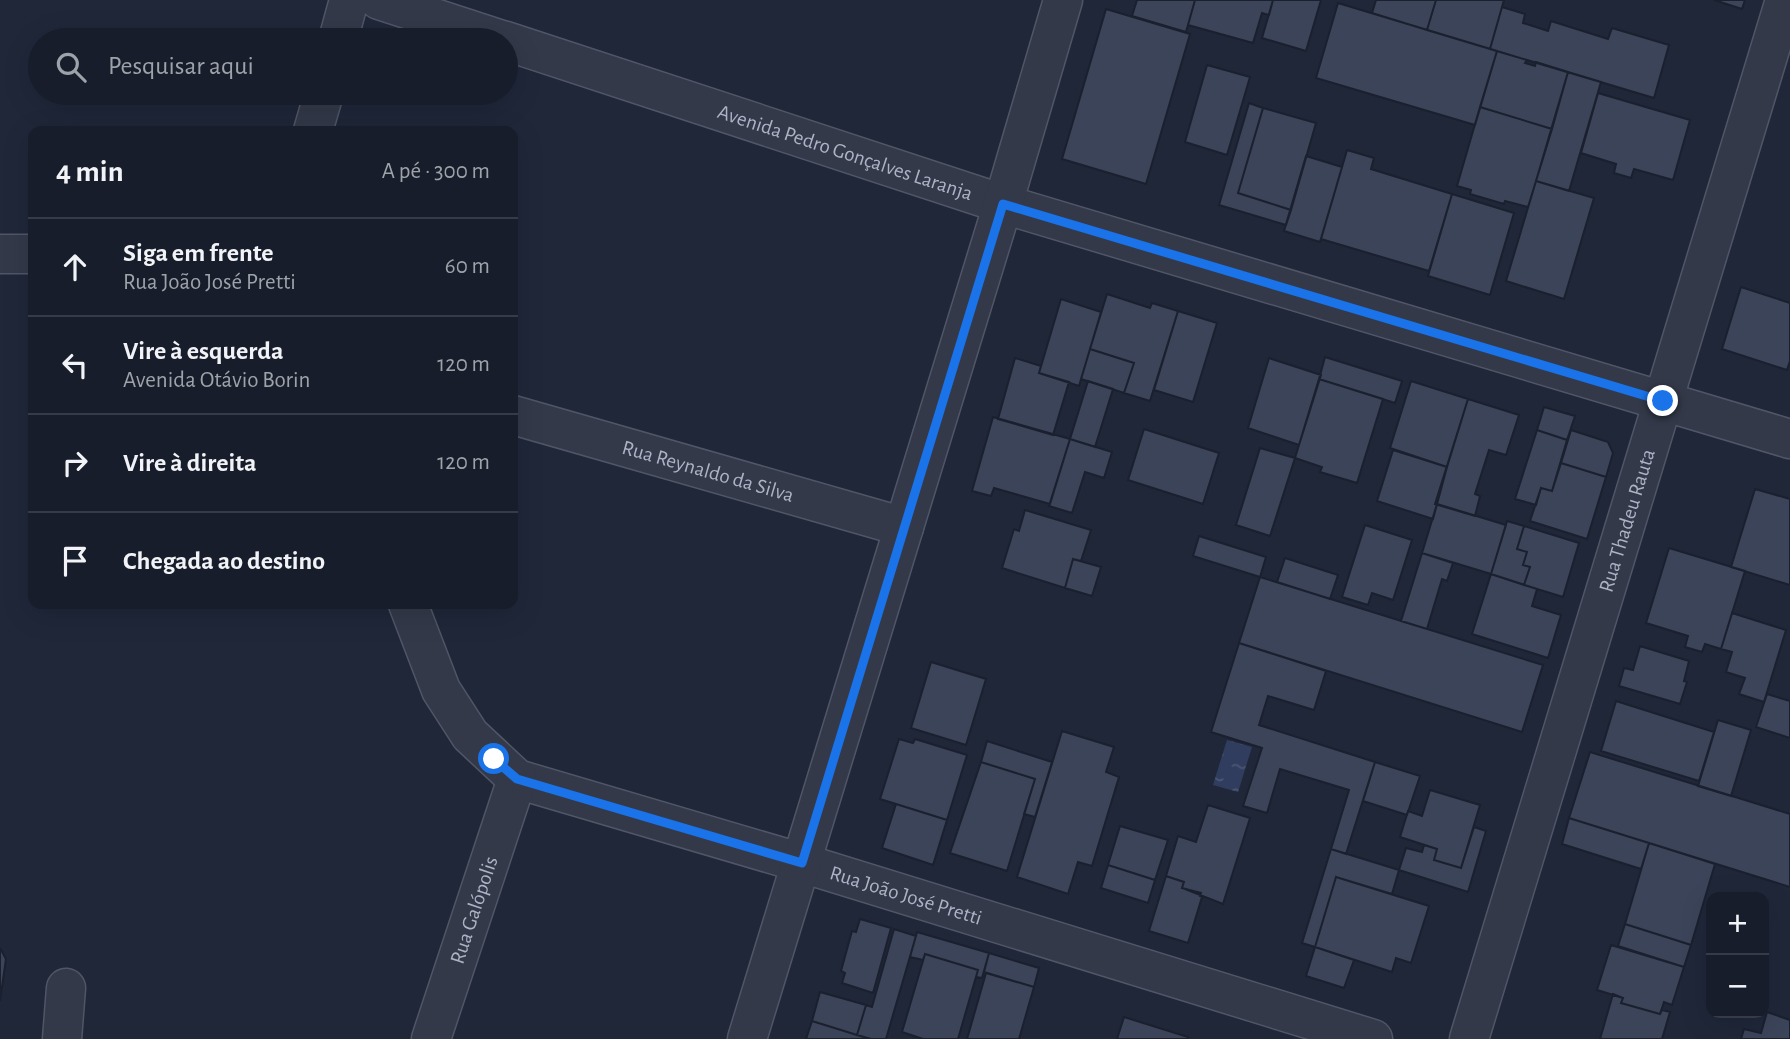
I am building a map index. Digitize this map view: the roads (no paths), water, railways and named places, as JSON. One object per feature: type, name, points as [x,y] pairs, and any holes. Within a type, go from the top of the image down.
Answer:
[{"type":"street","points":[[341,28],[349,0]]},
{"type":"street","name":"Avenida Pedro Gonçalves Laranja","points":[[379,0],[464,28]]},
{"type":"street","points":[[747,1039],[1063,0]]},
{"type":"street","name":"Rua Thadeu Rauta","points":[[1469,1039],[1785,0]]},
{"type":"street","name":"Avenida Pedro Gonçalves Laranja","points":[[518,46],[1003,204],[1790,439]]},
{"type":"street","points":[[314,126],[321,105]]},
{"type":"street","points":[[0,254],[28,254]]},
{"type":"street","name":"Rua Reynaldo da Silva","points":[[518,416],[904,527]]},
{"type":"street","name":"Rua João José Pretti","points":[[410,609],[441,690],[470,735],[517,779],[802,863],[1373,1039]]},
{"type":"street","name":"Rua Galópolis","points":[[431,1039],[517,779]]},
{"type":"street","points":[[62,1039],[66,988]]},
{"type":"water","points":[[1227,740],[1252,747],[1238,792],[1213,785]]}]
